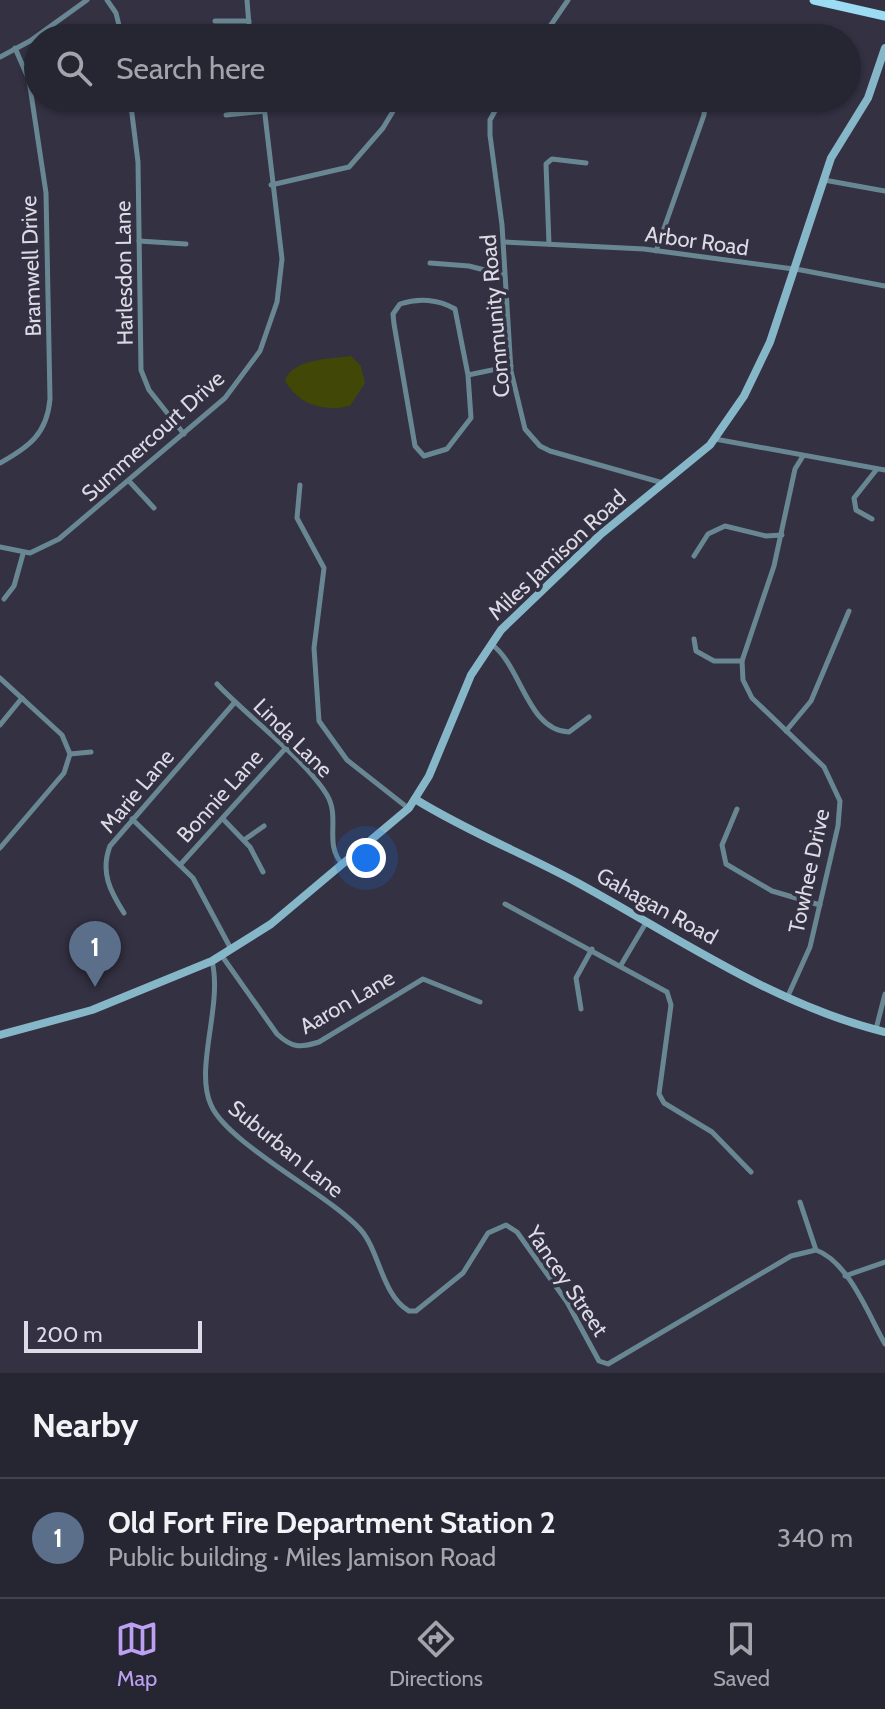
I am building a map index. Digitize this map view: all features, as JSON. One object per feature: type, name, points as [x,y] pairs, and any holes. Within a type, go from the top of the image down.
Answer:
[{"type":"main road","points":[[814,0],[885,16]]},
{"type":"main road","name":"Miles Jamison Road","points":[[861,106],[872,88],[885,48]]},
{"type":"main road","name":"Miles Jamison Road","points":[[0,1035],[92,1010],[212,961],[264,929],[409,808],[429,776],[463,690],[491,643],[551,580],[714,439],[758,369],[836,147],[857,112]]},
{"type":"main road","name":"Gahagan Road","points":[[415,799],[787,998],[830,1017],[880,1031]]},
{"type":"street","points":[[51,24],[87,0]]},
{"type":"street","points":[[107,0],[116,13],[119,24]]},
{"type":"street","points":[[247,0],[249,24]]},
{"type":"street","points":[[552,24],[568,0]]},
{"type":"street","points":[[215,21],[249,21]]},
{"type":"street","points":[[0,57],[24,42]]},
{"type":"street","name":"Bramwell Drive","points":[[15,48],[24,69]]},
{"type":"street","name":"Bramwell Drive","points":[[0,463],[23,450],[40,434],[48,418],[50,399],[46,193],[34,112]]},
{"type":"street","name":"Harlesdon Lane","points":[[132,112],[138,162],[141,370],[149,390],[184,434]]},
{"type":"street","points":[[226,115],[255,112]]},
{"type":"street","name":"Summercourt Drive","points":[[23,554],[53,544],[225,398],[252,365],[272,321],[282,259],[271,185],[265,112]]},
{"type":"street","points":[[271,185],[349,167],[368,147],[392,112]]},
{"type":"street","name":"Community Road","points":[[494,112],[490,120],[490,135],[504,242],[511,366],[525,429],[540,446],[593,466],[663,483]]},
{"type":"street","points":[[656,251],[704,112]]},
{"type":"street","points":[[549,244],[546,164],[552,159],[586,163]]},
{"type":"street","points":[[824,180],[885,191]]},
{"type":"street","points":[[139,241],[186,244]]},
{"type":"street","name":"Arbor Road","points":[[504,242],[656,251],[885,286]]},
{"type":"street","points":[[430,263],[443,267],[469,266],[504,275]]},
{"type":"street","points":[[419,300],[444,303],[455,309],[468,375],[471,418],[447,449],[424,456],[415,446],[394,324],[393,314],[400,304],[419,300]]},
{"type":"street","points":[[468,375],[511,366]]},
{"type":"street","points":[[714,439],[885,470]]},
{"type":"street","points":[[694,639],[696,651],[707,658],[742,661],[782,535],[795,469],[803,456]]},
{"type":"street","points":[[872,519],[856,510],[854,498],[877,469]]},
{"type":"street","points":[[129,481],[154,508]]},
{"type":"street","points":[[300,485],[297,518],[324,568],[314,648],[319,721],[347,760],[409,808]]},
{"type":"street","points":[[694,556],[708,534],[725,526],[766,536],[782,535]]},
{"type":"street","points":[[0,547],[23,554],[14,586],[4,599]]},
{"type":"street","points":[[786,731],[811,701],[849,611]]},
{"type":"street","points":[[491,643],[502,651],[538,714],[552,728],[569,732],[589,717]]},
{"type":"street","name":"Towhee Drive","points":[[742,661],[743,680],[752,698],[824,767],[840,801],[838,826],[810,947],[787,998]]},
{"type":"street","points":[[0,678],[62,735],[70,754],[64,773],[0,848]]},
{"type":"street","name":"Linda Lane","points":[[217,684],[329,799],[334,817],[332,849],[343,866]]},
{"type":"street","points":[[0,725],[22,698]]},
{"type":"street","name":"Marie Lane","points":[[124,913],[109,887],[105,863],[110,846],[235,702]]},
{"type":"street","name":"Bonnie Lane","points":[[180,865],[284,750]]},
{"type":"street","points":[[70,754],[91,752]]},
{"type":"street","points":[[737,809],[722,845],[726,864],[772,891],[820,905]]},
{"type":"street","points":[[132,819],[180,865],[203,893],[231,949]]},
{"type":"street","points":[[223,819],[244,840],[263,872]]},
{"type":"street","points":[[244,840],[264,826]]},
{"type":"street","points":[[505,904],[660,986],[671,1000],[658,1083],[661,1099],[705,1126],[751,1172]]},
{"type":"street","points":[[621,965],[647,921]]},
{"type":"street","points":[[581,1009],[576,978],[592,949]]},
{"type":"street","name":"Aaron Lane","points":[[221,955],[277,1034],[287,1043],[301,1048],[319,1042],[423,979],[480,1002]]},
{"type":"street","name":"Suburban Lane","points":[[212,961],[216,979],[207,1075],[211,1107],[233,1131],[360,1229],[396,1297]]},
{"type":"street","points":[[880,1031],[885,994]]},
{"type":"street","points":[[800,1202],[816,1250],[829,1257],[845,1276],[885,1344]]},
{"type":"street","name":"Yancey Street","points":[[396,1297],[403,1307],[416,1311],[463,1273],[488,1233],[506,1225],[517,1232],[567,1302],[599,1361],[608,1364],[791,1256],[816,1250]]},
{"type":"street","points":[[845,1276],[885,1262]]},
{"type":"green space","points":[[351,356],[361,366],[365,383],[350,406],[331,408],[313,405],[290,389],[285,380],[296,367]]},
{"type":"place","name":"Old Fort Fire Department Station 2","points":[[95,987]]}]
